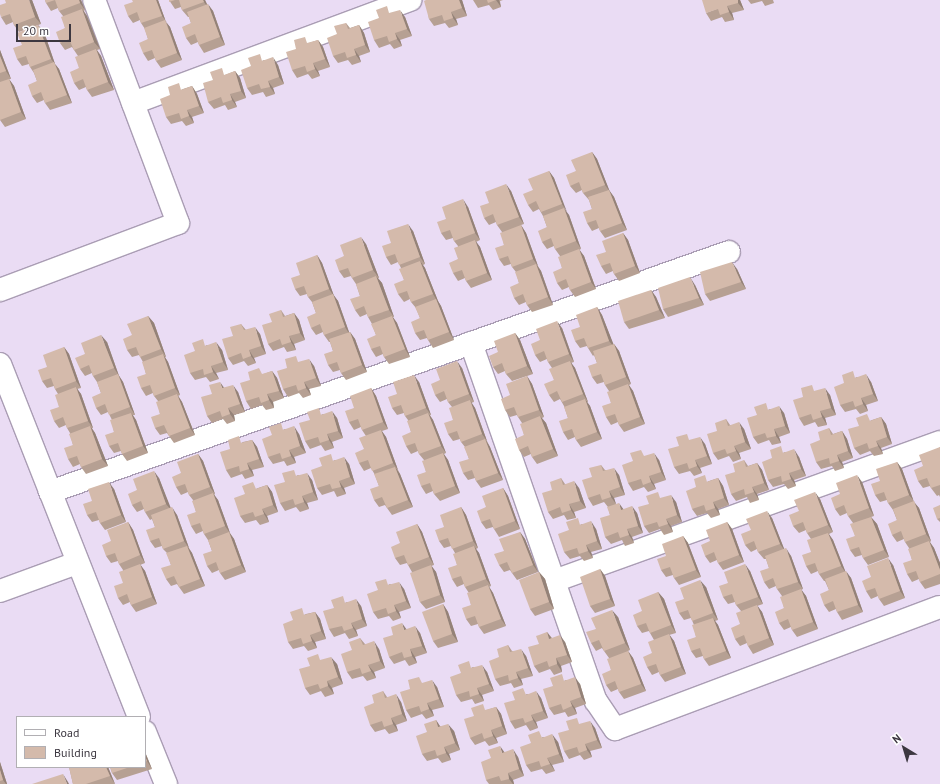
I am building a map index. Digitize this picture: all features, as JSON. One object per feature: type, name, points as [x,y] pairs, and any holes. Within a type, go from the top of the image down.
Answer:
[{"type":"street","points":[[0,290],[178,223],[94,0]]},
{"type":"street","points":[[133,103],[410,0]]},
{"type":"street","points":[[50,492],[729,252]]},
{"type":"street","points":[[471,343],[596,701],[615,729],[940,607]]},
{"type":"street","points":[[0,364],[77,563],[139,716]]},
{"type":"street","points":[[554,581],[940,442]]},
{"type":"street","points":[[0,591],[77,563]]},
{"type":"street","points":[[146,734],[166,784]]},
{"type":"building","points":[[5,0],[29,0],[35,17],[14,25],[10,14],[1,17],[0,5],[6,3]]},
{"type":"building","points":[[45,0],[55,0],[46,3]]},
{"type":"building","points":[[55,0],[79,0],[80,3],[59,11]]},
{"type":"building","points":[[132,0],[156,0],[162,16],[141,23],[137,12],[128,16],[124,5],[133,2]]},
{"type":"building","points":[[179,0],[203,0],[204,2],[182,10]]},
{"type":"building","points":[[459,0],[462,8],[451,12],[453,18],[444,21],[442,15],[429,19],[424,1]]},
{"type":"building","points":[[487,0],[496,0],[488,3]]},
{"type":"building","points":[[702,0],[738,0],[738,3],[727,6],[729,12],[720,15],[718,9],[706,13]]},
{"type":"building","points":[[208,4],[220,37],[199,45],[195,34],[186,38],[182,27],[191,23],[187,12]]},
{"type":"building","points":[[387,6],[389,13],[400,10],[407,29],[395,33],[397,39],[389,42],[387,36],[374,40],[368,22],[379,18],[376,10]]},
{"type":"building","points":[[82,9],[94,42],[74,50],[69,39],[60,43],[56,32],[65,28],[61,17]]},
{"type":"building","points":[[165,20],[177,53],[156,61],[152,50],[143,53],[139,43],[148,39],[144,28]]},
{"type":"building","points":[[346,23],[348,29],[359,25],[365,45],[354,49],[356,55],[347,58],[345,52],[333,56],[327,38],[337,34],[334,26]]},
{"type":"building","points":[[38,25],[51,59],[30,67],[26,56],[17,59],[13,48],[22,45],[17,33]]},
{"type":"building","points":[[305,37],[307,43],[318,40],[325,59],[313,63],[315,69],[307,72],[305,66],[292,70],[286,52],[296,49],[294,40]]},
{"type":"building","points":[[96,49],[108,82],[87,90],[83,79],[74,83],[70,72],[79,68],[75,57]]},
{"type":"building","points":[[260,54],[262,61],[273,57],[279,77],[268,81],[270,87],[261,89],[259,84],[247,88],[241,70],[251,66],[248,58]]},
{"type":"building","points":[[0,56],[6,71],[0,73]]},
{"type":"building","points":[[54,62],[67,95],[45,103],[41,92],[32,96],[28,85],[37,81],[33,70]]},
{"type":"building","points":[[222,68],[224,75],[235,71],[241,91],[230,94],[232,100],[223,103],[221,97],[208,102],[203,83],[213,80],[210,72]]},
{"type":"building","points":[[9,79],[21,112],[0,120],[0,82]]},
{"type":"building","points":[[179,83],[181,90],[192,86],[199,106],[187,110],[189,116],[181,119],[179,113],[166,117],[160,99],[170,95],[168,87]]},
{"type":"building","points":[[592,152],[605,185],[583,193],[579,182],[570,186],[566,175],[576,171],[571,160]]},
{"type":"building","points":[[549,171],[562,204],[541,212],[536,201],[528,205],[523,194],[533,190],[528,179]]},
{"type":"building","points":[[506,184],[519,217],[497,225],[493,214],[484,218],[480,206],[489,203],[485,192]]},
{"type":"building","points":[[609,190],[622,223],[600,231],[596,220],[587,223],[583,212],[592,209],[588,197]]},
{"type":"building","points":[[463,199],[475,233],[454,241],[450,230],[441,233],[437,222],[446,219],[442,207]]},
{"type":"building","points":[[564,208],[576,241],[555,249],[551,238],[542,242],[538,231],[547,227],[543,216]]},
{"type":"building","points":[[408,224],[420,257],[399,265],[395,254],[386,257],[382,246],[391,243],[387,231]]},
{"type":"building","points":[[521,225],[533,259],[512,267],[508,256],[499,259],[495,248],[504,245],[500,233]]},
{"type":"building","points":[[623,233],[635,266],[614,274],[610,263],[601,266],[596,255],[606,252],[602,241]]},
{"type":"building","points":[[361,237],[373,270],[352,278],[348,268],[339,271],[335,260],[344,256],[340,245]]},
{"type":"building","points":[[475,240],[487,273],[466,281],[462,270],[453,273],[449,263],[458,259],[454,248]]},
{"type":"building","points":[[579,249],[591,282],[570,290],[566,279],[557,283],[553,272],[562,268],[558,257]]},
{"type":"building","points":[[317,255],[329,289],[308,297],[304,286],[295,289],[291,278],[300,275],[296,263]]},
{"type":"building","points":[[420,261],[433,294],[411,302],[407,291],[398,294],[394,284],[404,280],[399,269]]},
{"type":"building","points":[[732,262],[741,282],[705,294],[700,272]]},
{"type":"building","points":[[536,264],[548,297],[527,305],[523,294],[514,298],[510,287],[519,283],[515,272]]},
{"type":"building","points":[[376,276],[389,310],[368,317],[364,306],[355,310],[350,299],[360,296],[356,284]]},
{"type":"building","points":[[690,277],[699,298],[663,309],[658,288]]},
{"type":"building","points":[[651,290],[659,310],[624,322],[618,301]]},
{"type":"building","points":[[333,294],[345,327],[324,335],[320,324],[311,328],[307,317],[316,313],[312,302]]},
{"type":"building","points":[[436,299],[449,332],[428,340],[424,330],[415,333],[411,322],[420,318],[415,307]]},
{"type":"building","points":[[597,307],[609,341],[588,348],[584,338],[575,341],[571,330],[580,327],[576,315]]},
{"type":"building","points":[[281,310],[283,317],[294,313],[300,333],[289,336],[291,342],[282,345],[280,339],[268,344],[262,325],[272,322],[269,314]]},
{"type":"building","points":[[148,316],[161,349],[140,357],[136,347],[127,350],[123,339],[132,335],[127,324]]},
{"type":"building","points":[[392,316],[405,349],[384,357],[380,346],[371,349],[367,339],[376,335],[371,324]]},
{"type":"building","points":[[557,321],[569,354],[548,362],[544,351],[535,355],[531,344],[540,340],[536,329]]},
{"type":"building","points":[[241,324],[244,330],[255,327],[261,346],[249,350],[251,356],[243,359],[241,353],[228,358],[222,339],[233,336],[230,327]]},
{"type":"building","points":[[350,332],[362,365],[341,373],[337,362],[328,365],[324,354],[333,351],[329,339]]},
{"type":"building","points":[[515,333],[527,366],[506,374],[502,363],[493,367],[489,356],[498,352],[494,341]]},
{"type":"building","points":[[101,335],[114,368],[93,376],[89,365],[80,369],[75,358],[85,354],[81,343]]},
{"type":"building","points":[[203,339],[205,346],[216,342],[223,362],[211,366],[213,372],[204,375],[203,369],[190,373],[184,355],[195,351],[192,343]]},
{"type":"building","points":[[614,344],[626,377],[605,385],[601,374],[592,377],[588,366],[597,363],[593,351]]},
{"type":"building","points":[[64,347],[76,381],[55,389],[51,378],[42,381],[38,370],[47,367],[43,355]]},
{"type":"building","points":[[163,354],[175,388],[154,396],[150,385],[141,388],[137,377],[146,374],[142,362]]},
{"type":"building","points":[[296,356],[298,362],[309,359],[316,378],[304,382],[306,388],[298,391],[296,385],[283,389],[277,371],[287,368],[285,359]]},
{"type":"building","points":[[457,361],[469,394],[448,402],[444,391],[435,395],[431,384],[440,380],[436,369]]},
{"type":"building","points":[[570,361],[583,394],[562,402],[557,391],[549,395],[544,384],[554,380],[549,369]]},
{"type":"building","points":[[259,368],[262,374],[272,371],[279,391],[267,394],[269,400],[261,403],[259,397],[246,401],[240,383],[250,380],[248,372]]},
{"type":"building","points":[[853,371],[855,378],[866,374],[873,394],[861,398],[863,404],[855,407],[853,401],[840,405],[834,387],[844,383],[842,375]]},
{"type":"building","points":[[118,374],[130,407],[109,415],[105,404],[96,408],[92,397],[101,393],[97,382]]},
{"type":"building","points":[[414,375],[426,408],[405,416],[401,405],[392,408],[388,397],[397,394],[393,382]]},
{"type":"building","points":[[527,376],[539,410],[518,417],[514,407],[505,410],[501,399],[510,395],[506,384]]},
{"type":"building","points":[[220,382],[222,388],[233,385],[240,404],[228,408],[230,414],[222,417],[220,411],[207,416],[201,397],[212,394],[209,385]]},
{"type":"building","points":[[628,384],[640,417],[619,425],[615,414],[606,417],[602,406],[611,403],[607,392]]},
{"type":"building","points":[[812,385],[814,391],[825,388],[831,408],[820,411],[822,417],[813,420],[811,414],[799,418],[793,400],[803,397],[801,388]]},
{"type":"building","points":[[76,387],[88,421],[67,428],[63,417],[54,421],[50,410],[59,407],[55,395]]},
{"type":"building","points":[[371,388],[383,422],[362,430],[358,419],[349,422],[345,411],[354,408],[350,396]]},
{"type":"building","points":[[177,394],[190,428],[169,436],[164,425],[155,428],[151,417],[160,414],[156,402]]},
{"type":"building","points":[[585,399],[597,432],[576,440],[572,429],[563,432],[559,421],[568,418],[564,407]]},
{"type":"building","points":[[470,400],[482,434],[461,442],[457,431],[448,434],[444,423],[453,420],[449,408]]},
{"type":"building","points":[[766,403],[768,410],[779,406],[785,426],[774,429],[776,436],[767,438],[765,433],[753,437],[747,418],[757,415],[754,407]]},
{"type":"building","points":[[319,408],[321,415],[332,411],[338,431],[327,434],[329,440],[320,443],[318,437],[305,441],[299,423],[310,420],[307,412]]},
{"type":"building","points":[[131,413],[143,446],[122,454],[118,443],[109,446],[105,435],[114,432],[110,420]]},
{"type":"building","points":[[428,413],[441,446],[419,454],[415,443],[406,446],[402,436],[411,432],[407,421]]},
{"type":"building","points":[[867,414],[870,421],[881,417],[887,437],[876,441],[878,446],[869,449],[867,443],[854,448],[848,429],[859,426],[856,418]]},
{"type":"building","points":[[540,416],[553,449],[532,457],[528,446],[519,450],[515,439],[524,435],[520,424]]},
{"type":"building","points":[[726,419],[728,426],[739,422],[745,442],[734,446],[736,451],[727,454],[725,449],[713,453],[707,434],[717,431],[715,423]]},
{"type":"building","points":[[281,423],[283,430],[294,426],[300,446],[289,450],[291,456],[282,459],[280,453],[268,457],[262,439],[272,435],[269,427]]},
{"type":"building","points":[[90,426],[102,459],[81,467],[77,456],[68,459],[64,448],[73,445],[69,434]]},
{"type":"building","points":[[829,428],[831,435],[842,431],[848,451],[837,455],[839,461],[830,464],[829,458],[816,462],[810,444],[820,440],[818,432]]},
{"type":"building","points":[[381,430],[393,463],[372,471],[368,460],[359,463],[355,453],[364,449],[359,438]]},
{"type":"building","points":[[687,434],[689,440],[700,437],[707,456],[695,460],[697,466],[689,469],[687,463],[674,467],[668,449],[679,446],[676,437]]},
{"type":"building","points":[[239,436],[241,443],[252,440],[259,459],[247,463],[249,469],[240,472],[239,466],[226,470],[220,452],[230,449],[228,440]]},
{"type":"building","points":[[485,439],[498,473],[476,481],[472,470],[463,473],[459,462],[469,459],[464,447]]},
{"type":"building","points":[[781,446],[783,453],[794,449],[801,469],[789,473],[791,479],[782,482],[781,476],[768,480],[762,462],[772,458],[770,450]]},
{"type":"building","points":[[940,447],[940,485],[931,488],[927,478],[918,481],[914,470],[923,466],[919,455]]},
{"type":"building","points":[[641,450],[644,456],[654,453],[661,472],[649,476],[651,482],[643,485],[641,479],[628,483],[622,465],[633,461],[630,453]]},
{"type":"building","points":[[443,453],[455,486],[434,494],[430,483],[421,486],[417,475],[426,472],[422,461]]},
{"type":"building","points":[[198,454],[210,487],[189,495],[185,484],[176,487],[172,477],[181,473],[177,462]]},
{"type":"building","points":[[331,454],[333,461],[344,457],[350,477],[339,481],[341,487],[332,489],[330,484],[317,488],[311,470],[322,466],[319,458]]},
{"type":"building","points":[[744,460],[746,467],[757,463],[764,483],[752,487],[754,492],[745,495],[744,489],[731,494],[725,475],[735,472],[733,464]]},
{"type":"building","points":[[897,462],[909,495],[888,503],[884,492],[875,495],[871,484],[880,481],[876,469]]},
{"type":"building","points":[[601,465],[603,471],[614,468],[620,487],[609,491],[611,497],[602,500],[600,494],[588,498],[582,480],[592,477],[589,468]]},
{"type":"building","points":[[395,467],[408,500],[387,508],[382,497],[374,500],[370,489],[379,486],[374,474]]},
{"type":"building","points":[[294,470],[296,476],[307,473],[313,492],[302,496],[304,502],[295,505],[293,499],[280,503],[274,485],[285,482],[282,473]]},
{"type":"building","points":[[154,471],[166,504],[145,512],[141,501],[132,505],[128,494],[137,490],[133,479]]},
{"type":"building","points":[[705,475],[707,482],[718,478],[724,498],[713,502],[715,508],[706,511],[704,505],[692,509],[686,491],[696,487],[694,479]]},
{"type":"building","points":[[857,475],[869,508],[848,516],[844,505],[835,509],[831,498],[840,494],[836,483]]},
{"type":"building","points":[[561,478],[563,485],[574,481],[580,501],[569,504],[571,510],[562,513],[560,507],[548,512],[542,493],[552,490],[550,482]]},
{"type":"building","points":[[109,482],[121,515],[100,523],[96,512],[87,515],[83,504],[92,501],[88,489]]},
{"type":"building","points":[[253,482],[256,489],[267,485],[273,505],[262,509],[264,514],[255,517],[253,512],[240,516],[234,498],[245,494],[242,486]]},
{"type":"building","points":[[503,488],[515,521],[494,529],[490,519],[481,522],[477,511],[486,507],[482,496]]},
{"type":"building","points":[[658,492],[660,498],[671,495],[677,515],[666,519],[668,524],[659,527],[657,522],[644,526],[638,507],[649,504],[646,496]]},
{"type":"building","points":[[815,492],[828,525],[807,533],[803,522],[793,526],[789,515],[799,511],[794,500]]},
{"type":"building","points":[[213,493],[225,526],[204,534],[200,523],[191,526],[187,515],[196,512],[192,501]]},
{"type":"building","points":[[914,501],[926,534],[905,542],[901,531],[892,535],[888,524],[897,520],[893,509]]},
{"type":"building","points":[[619,503],[621,510],[632,506],[638,526],[627,529],[629,535],[620,538],[618,532],[605,537],[600,518],[610,515],[607,507]]},
{"type":"building","points":[[940,505],[940,518],[937,519],[933,508]]},
{"type":"building","points":[[172,507],[184,541],[163,549],[159,538],[150,541],[146,530],[155,527],[151,515]]},
{"type":"building","points":[[461,507],[473,541],[452,549],[448,538],[439,541],[435,530],[444,527],[440,515]]},
{"type":"building","points":[[767,511],[780,544],[758,552],[754,541],[745,545],[741,534],[751,530],[746,519]]},
{"type":"building","points":[[871,517],[884,550],[863,558],[859,547],[850,550],[846,539],[855,536],[850,524]]},
{"type":"building","points":[[578,518],[580,525],[591,521],[597,541],[586,545],[588,551],[579,554],[577,548],[564,552],[558,534],[569,530],[566,522]]},
{"type":"building","points":[[128,522],[140,555],[119,564],[115,553],[106,556],[102,545],[111,541],[107,530]]},
{"type":"building","points":[[727,522],[739,555],[718,563],[714,552],[705,556],[701,545],[710,541],[706,530]]},
{"type":"building","points":[[417,524],[429,557],[408,565],[404,555],[395,558],[391,547],[400,543],[396,532]]},
{"type":"building","points":[[229,532],[241,565],[220,573],[216,562],[207,566],[203,554],[212,551],[208,540]]},
{"type":"building","points":[[520,532],[533,565],[512,573],[507,562],[499,565],[494,554],[504,551],[499,539]]},
{"type":"building","points":[[828,533],[841,566],[819,574],[815,563],[806,566],[802,555],[811,552],[807,540]]},
{"type":"building","points":[[683,536],[696,570],[674,578],[670,567],[661,570],[657,559],[666,556],[662,544]]},
{"type":"building","points":[[929,541],[940,570],[940,574],[920,582],[916,571],[907,574],[903,563],[912,560],[908,549]]},
{"type":"building","points":[[187,546],[200,579],[179,587],[174,576],[166,579],[161,568],[171,565],[166,553]]},
{"type":"building","points":[[474,546],[486,579],[465,587],[461,576],[452,579],[448,568],[457,565],[453,554]]},
{"type":"building","points":[[786,548],[798,582],[777,589],[773,578],[764,582],[760,571],[769,568],[765,556]]},
{"type":"building","points":[[888,558],[900,591],[879,599],[875,588],[866,591],[862,581],[871,577],[867,566]]},
{"type":"building","points":[[140,564],[152,597],[131,605],[127,594],[118,598],[114,586],[123,583],[119,572]]},
{"type":"building","points":[[745,564],[758,597],[736,605],[732,594],[723,597],[719,586],[728,583],[724,572]]},
{"type":"building","points":[[431,565],[440,595],[420,602],[410,573]]},
{"type":"building","points":[[600,569],[610,599],[590,606],[580,577]]},
{"type":"building","points":[[846,571],[858,605],[837,612],[833,601],[824,605],[820,594],[829,590],[825,579]]},
{"type":"building","points":[[539,572],[549,602],[530,609],[519,580]]},
{"type":"building","points":[[386,579],[388,585],[399,582],[406,601],[394,605],[396,611],[388,614],[386,608],[373,612],[367,594],[378,590],[375,582]]},
{"type":"building","points":[[700,580],[713,613],[692,621],[688,610],[679,613],[675,602],[684,599],[680,588]]},
{"type":"building","points":[[488,585],[501,619],[479,627],[475,616],[466,619],[462,608],[471,605],[467,593]]},
{"type":"building","points":[[801,589],[813,622],[792,630],[788,619],[779,623],[775,612],[784,608],[780,597]]},
{"type":"building","points":[[658,592],[671,625],[650,633],[646,623],[637,626],[633,615],[642,611],[638,600]]},
{"type":"building","points":[[343,596],[345,603],[356,599],[362,619],[351,623],[353,628],[344,631],[342,626],[329,629],[323,611],[334,608],[331,600]]},
{"type":"building","points":[[443,604],[452,634],[433,641],[422,612]]},
{"type":"building","points":[[757,605],[769,638],[748,646],[744,635],[735,639],[731,628],[740,624],[736,613]]},
{"type":"building","points":[[302,608],[304,615],[315,612],[321,631],[310,635],[312,641],[303,644],[301,638],[288,642],[283,624],[293,620],[290,612]]},
{"type":"building","points":[[612,610],[625,643],[604,651],[599,640],[591,643],[586,632],[596,629],[591,618]]},
{"type":"building","points":[[713,618],[726,651],[704,659],[700,648],[691,651],[687,640],[696,637],[692,625]]},
{"type":"building","points":[[402,623],[404,630],[415,626],[422,646],[410,649],[412,656],[404,658],[402,652],[389,657],[383,638],[393,635],[391,627]]},
{"type":"building","points":[[547,632],[549,639],[560,635],[567,655],[556,658],[557,664],[549,667],[547,661],[534,666],[528,647],[539,644],[536,636]]},
{"type":"building","points":[[669,634],[681,667],[660,675],[656,664],[647,667],[643,657],[652,653],[648,642]]},
{"type":"building","points":[[360,638],[363,645],[374,641],[380,661],[368,665],[371,671],[362,674],[360,668],[347,672],[341,654],[352,650],[349,642]]},
{"type":"building","points":[[508,645],[510,652],[521,649],[528,668],[516,672],[518,678],[509,681],[508,675],[495,679],[489,661],[499,657],[497,649]]},
{"type":"building","points":[[628,651],[641,684],[619,692],[615,681],[606,685],[602,674],[611,670],[607,659]]},
{"type":"building","points":[[318,654],[320,660],[331,657],[338,677],[327,681],[328,686],[320,689],[318,684],[305,688],[299,669],[310,666],[307,658]]},
{"type":"building","points":[[469,661],[471,668],[482,665],[489,684],[477,688],[479,694],[470,697],[469,691],[456,695],[450,677],[461,673],[458,665]]},
{"type":"building","points":[[562,674],[564,681],[575,677],[581,697],[570,701],[572,706],[563,710],[561,704],[549,708],[543,689],[553,686],[550,678]]},
{"type":"building","points":[[419,677],[422,683],[432,680],[439,699],[427,703],[429,709],[421,712],[419,706],[406,710],[400,692],[410,689],[408,680]]},
{"type":"building","points":[[523,688],[526,695],[536,691],[543,711],[531,715],[533,720],[525,723],[523,718],[510,721],[504,703],[515,700],[512,692]]},
{"type":"building","points":[[383,691],[385,698],[396,694],[402,714],[391,718],[393,724],[384,727],[382,721],[370,725],[364,707],[374,703],[372,695]]},
{"type":"building","points":[[483,704],[485,710],[496,707],[502,726],[491,730],[493,736],[484,739],[482,733],[470,738],[464,719],[474,716],[471,708]]},
{"type":"building","points":[[577,718],[579,724],[590,721],[597,740],[585,744],[587,750],[579,753],[577,747],[564,751],[558,733],[569,730],[566,721]]},
{"type":"building","points":[[436,720],[438,727],[448,724],[455,743],[444,747],[446,753],[437,756],[435,750],[422,754],[416,736],[427,732],[424,724]]},
{"type":"building","points":[[539,731],[542,738],[552,734],[559,754],[547,758],[550,764],[541,767],[539,761],[526,765],[520,747],[531,743],[528,735]]},
{"type":"building","points":[[500,746],[502,753],[513,749],[519,769],[508,773],[509,779],[501,781],[499,776],[486,780],[481,762],[491,758],[488,750]]},
{"type":"building","points":[[69,768],[106,768],[110,776],[86,784],[73,784]]},
{"type":"building","points":[[110,768],[127,768],[112,773]]},
{"type":"building","points":[[0,770],[3,780],[0,781]]},
{"type":"building","points":[[63,774],[67,784],[32,784]]}]
